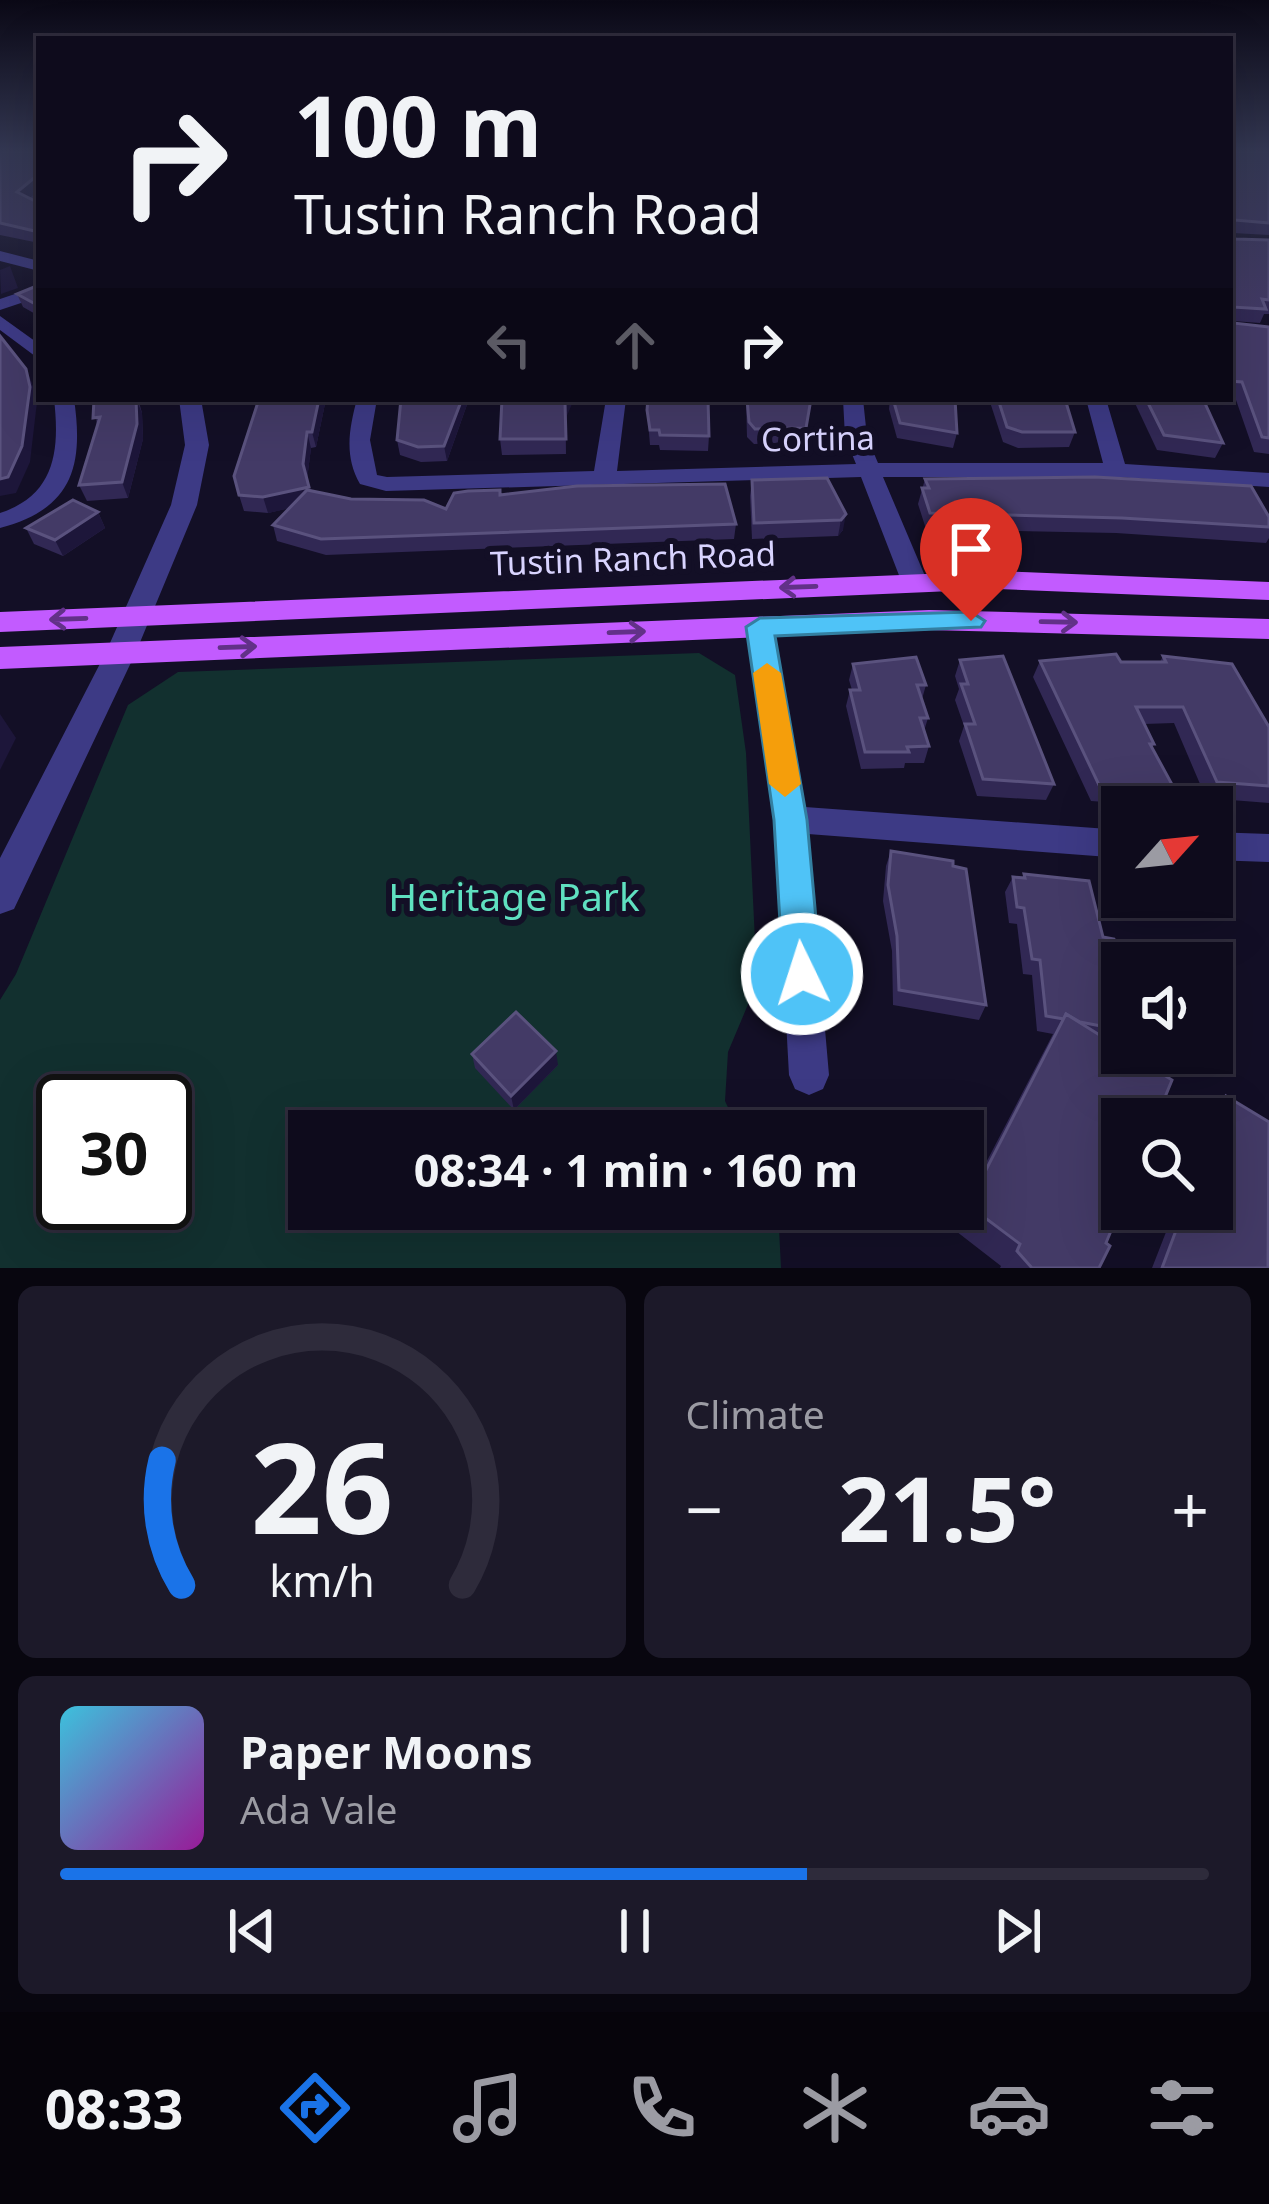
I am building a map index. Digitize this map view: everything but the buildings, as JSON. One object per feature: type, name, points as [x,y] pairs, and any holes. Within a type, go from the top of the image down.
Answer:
[{"type":"main road","name":"Tustin Ranch Road","points":[[0,622],[915,583],[1093,582],[1269,591]]},
{"type":"main road","points":[[0,658],[929,620],[1269,629]]},
{"type":"street","points":[[0,256],[36,265]]},
{"type":"street","points":[[0,305],[36,292]]},
{"type":"street","points":[[0,320],[36,350]]},
{"type":"street","points":[[0,521],[36,511],[55,492],[69,430],[64,402]]},
{"type":"street","points":[[0,897],[121,652],[184,505],[197,445],[190,402]]},
{"type":"street","name":"Cortina","points":[[366,402],[360,440],[368,479],[412,484],[868,470],[1116,470],[1269,480]]},
{"type":"street","points":[[605,475],[616,402]]},
{"type":"street","points":[[854,402],[856,437],[915,583]]},
{"type":"street","points":[[1097,402],[1116,470]]},
{"type":"street","points":[[760,627],[791,820],[809,1075]]},
{"type":"street","points":[[791,820],[864,823],[1025,843],[1101,844]]},
{"type":"street","points":[[1233,847],[1269,848]]},
{"type":"green space","name":"Heritage Park","points":[[699,653],[735,675],[746,753],[757,983],[728,1052],[725,1101],[729,1110],[288,1110],[288,1230],[779,1230],[781,1268],[0,1268],[0,1000],[16,974],[128,705],[178,672]]},
{"type":"slow traffic","points":[[767,673],[785,784]]},
{"type":"route","points":[[802,974],[791,820],[760,627],[971,621]]}]
